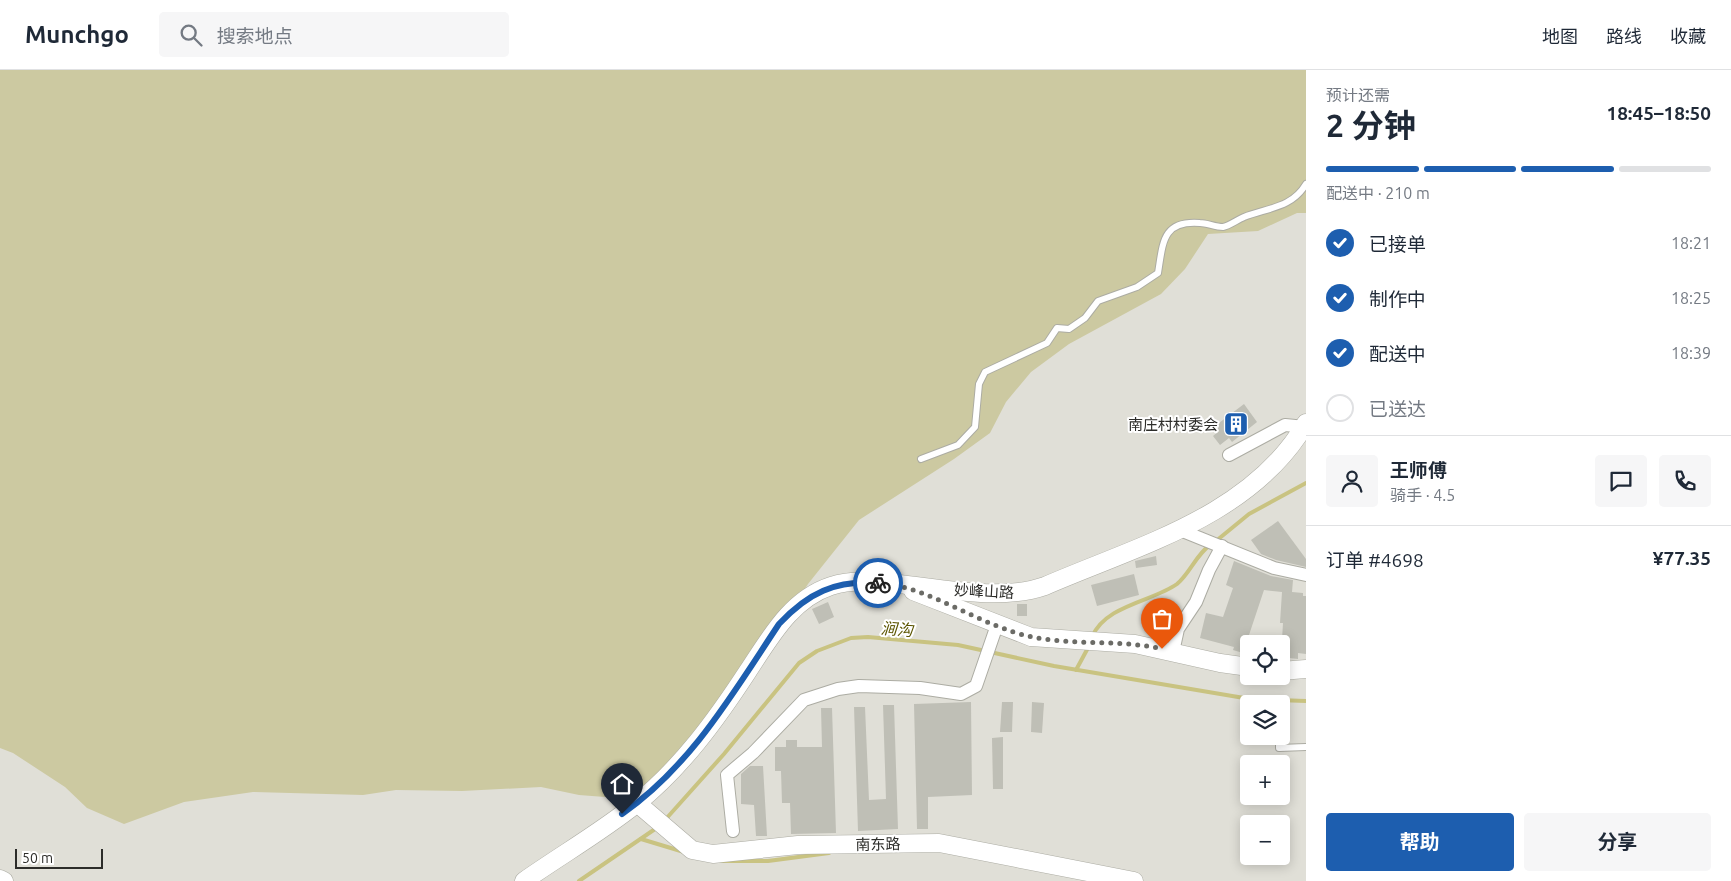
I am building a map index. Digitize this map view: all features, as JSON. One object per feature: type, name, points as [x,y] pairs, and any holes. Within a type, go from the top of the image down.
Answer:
[{"type":"street","points":[[1229,455],[1285,424],[1305,426]]},
{"type":"street","name":"妙峰山路","points":[[524,881],[637,803],[684,758],[712,726],[779,624],[806,600],[831,586],[862,582],[1003,594],[1032,591],[1180,530],[1220,508],[1270,470],[1305,426]]},
{"type":"street","points":[[1180,530],[1274,568],[1306,574]]},
{"type":"street","points":[[1173,652],[1178,628],[1196,602],[1217,544]]},
{"type":"street","points":[[888,583],[997,626],[1031,637],[1151,647],[1240,665]]},
{"type":"street","points":[[733,831],[727,775],[753,753],[804,700],[838,689],[858,686],[920,688],[962,694],[976,686],[989,644],[997,626]]},
{"type":"street","points":[[1290,670],[1306,669]]},
{"type":"street","name":"南东路","points":[[637,803],[692,850],[712,854],[798,845],[939,843],[1134,881]]},
{"type":"street","points":[[0,879],[4,881]]},
{"type":"lane","points":[[921,458],[958,444],[974,427],[979,384],[985,372],[1036,350],[1047,343],[1057,328],[1069,329],[1085,318],[1098,301],[1137,287],[1158,273],[1164,238],[1172,228],[1186,222],[1224,227],[1245,216],[1265,212],[1291,201],[1306,184]]},
{"type":"lane","points":[[1279,745],[1279,748],[1306,747]]},
{"type":"shaded area","points":[[0,70],[1306,70],[1306,213],[1297,213],[1258,231],[1208,234],[1185,269],[1161,294],[1069,344],[1031,372],[1006,402],[990,433],[954,459],[859,520],[808,584],[765,650],[653,789],[618,798],[579,795],[541,787],[462,791],[396,790],[363,795],[253,792],[184,802],[124,824],[87,808],[65,787],[13,753],[0,748]]},
{"type":"building","name":"南庄村村委会","points":[[1244,404],[1257,422],[1232,442],[1229,438],[1220,445],[1213,436],[1219,431],[1215,426]]},
{"type":"building","points":[[1278,521],[1306,559],[1306,567],[1276,560],[1261,554],[1251,540]]},
{"type":"building","points":[[1156,556],[1157,565],[1136,568],[1135,561]]},
{"type":"building","points":[[1234,561],[1271,576],[1293,580],[1292,592],[1303,593],[1303,596],[1306,596],[1306,654],[1298,653],[1298,659],[1290,658],[1290,635],[1282,635],[1283,623],[1280,623],[1282,592],[1264,590],[1249,635],[1240,635],[1240,652],[1233,650],[1234,647],[1200,638],[1206,613],[1223,617],[1233,588],[1226,585]]},
{"type":"building","points":[[1134,574],[1139,595],[1097,606],[1091,585]]},
{"type":"building","points":[[828,602],[834,617],[819,624],[812,609]]},
{"type":"building","points":[[1017,604],[1027,604],[1027,616],[1017,616]]},
{"type":"building","points":[[971,702],[972,795],[928,797],[928,829],[917,829],[914,704]]},
{"type":"building","points":[[1002,702],[1013,702],[1012,732],[1000,732]]},
{"type":"building","points":[[1032,702],[1044,703],[1042,733],[1031,732]]},
{"type":"building","points":[[883,705],[894,705],[898,829],[858,831],[854,707],[865,707],[869,800],[886,799]]},
{"type":"building","points":[[821,708],[832,708],[836,833],[791,834],[790,803],[782,803],[781,771],[775,771],[775,747],[786,747],[786,740],[797,740],[797,747],[822,747]]},
{"type":"building","points":[[1003,737],[1003,789],[993,789],[992,738]]},
{"type":"building","points":[[750,766],[763,766],[767,836],[756,836],[754,805],[741,804],[741,774]]},
{"type":"waterway","points":[[1216,541],[1249,514],[1306,483]]},
{"type":"waterway","points":[[1092,637],[1098,626],[1119,611],[1177,584],[1210,545]]},
{"type":"waterway","name":"涧沟","points":[[665,820],[724,754],[799,663],[817,651],[851,638],[868,637],[958,645],[1054,666],[1250,699],[1306,701]]},
{"type":"waterway","points":[[1076,670],[1089,646]]},
{"type":"waterway","name":"涧沟","points":[[579,881],[658,827]]},
{"type":"waterway","points":[[641,839],[684,852]]},
{"type":"waterway","points":[[720,861],[768,861],[829,853]]},
{"type":"way so far","points":[[878,583],[888,583],[912,591],[997,626],[1031,637],[1056,641],[1135,644],[1162,649]]},
{"type":"place","name":"南庄村村委会","points":[[1236,424]]},
{"type":"route","points":[[622,814],[637,803],[684,758],[712,726],[779,624],[789,614],[806,600],[831,586],[853,582],[878,583]]}]
